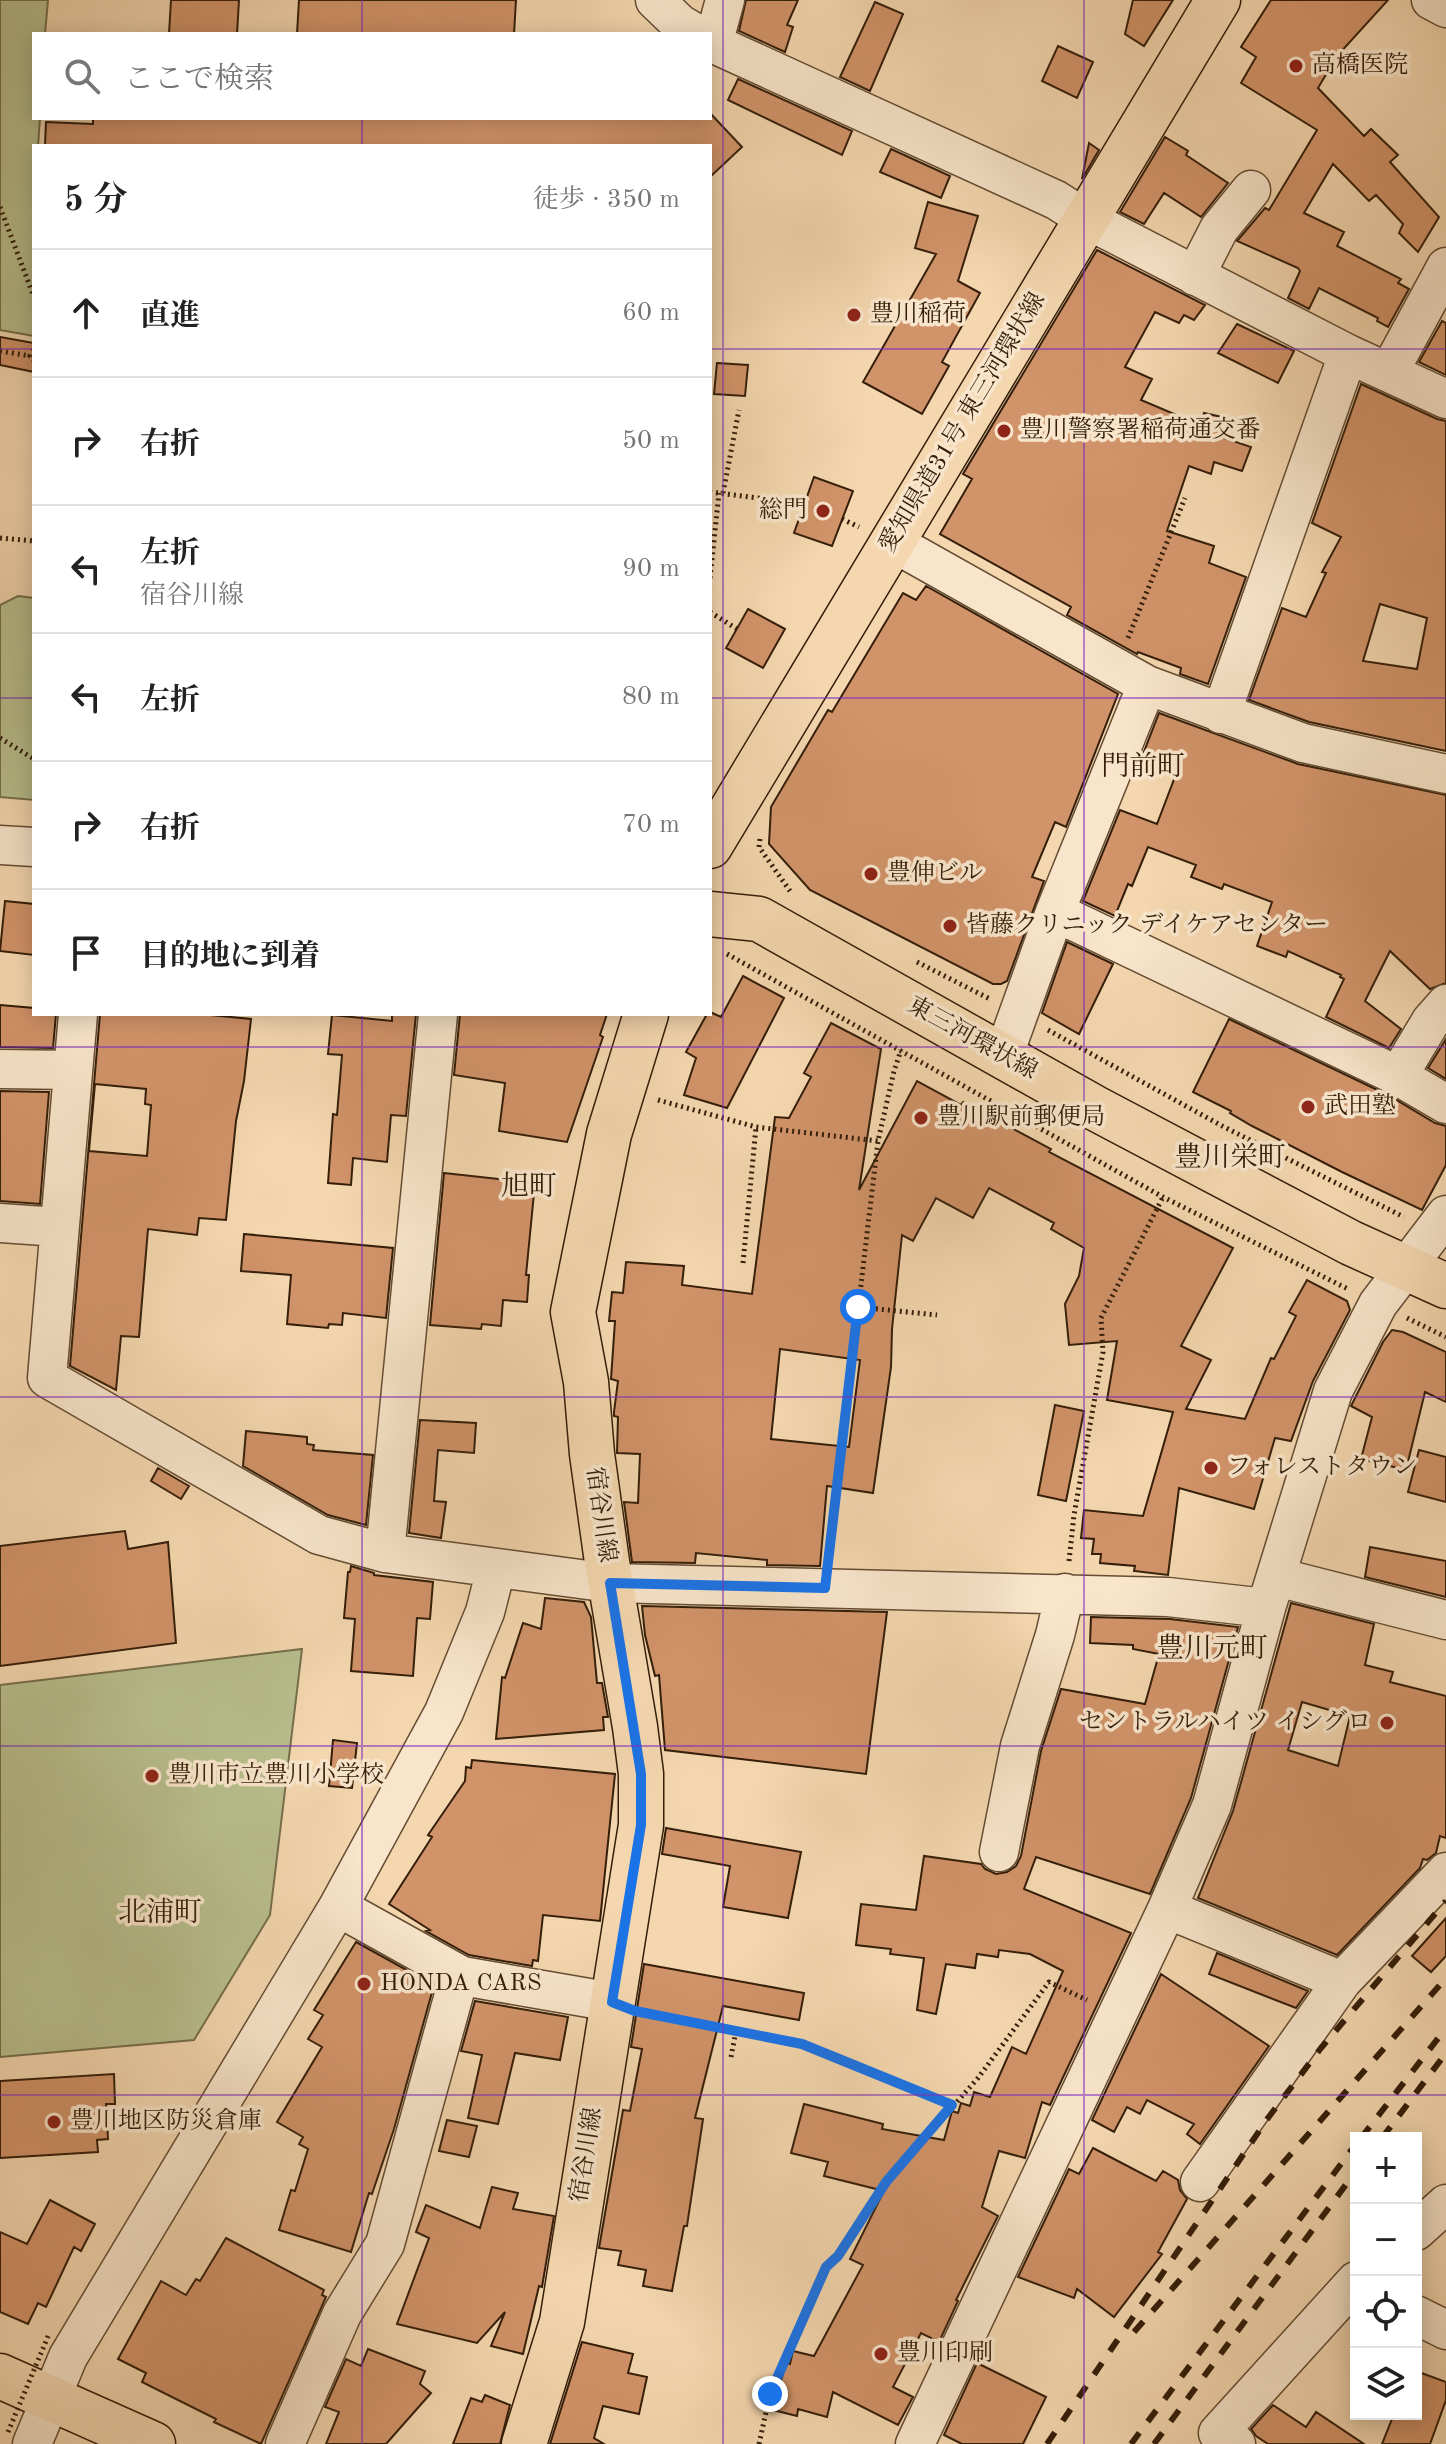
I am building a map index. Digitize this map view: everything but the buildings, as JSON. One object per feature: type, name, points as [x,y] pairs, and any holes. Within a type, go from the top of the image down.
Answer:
[{"type":"main road","name":"愛知県道31号 東三河環状線","points":[[712,843],[1218,0]]},
{"type":"main road","name":"東三河環状線","points":[[716,932],[759,919],[1003,1057],[1337,1236],[1446,1286]]},
{"type":"main road","name":"宿谷川線","points":[[524,2444],[562,2322],[641,1825],[641,1774],[610,1583],[592,1454],[586,1382],[573,1312],[609,1134],[645,1016]]},
{"type":"main road","points":[[0,2376],[153,2444]]},
{"type":"street","points":[[655,0],[680,24],[694,32]]},
{"type":"street","points":[[711,32],[725,0]]},
{"type":"street","points":[[1431,0],[1446,8]]},
{"type":"street","points":[[712,42],[1056,200],[1195,276],[1348,354],[1446,399]]},
{"type":"street","points":[[1195,276],[1219,229],[1251,190]]},
{"type":"street","points":[[1389,372],[1446,267]]},
{"type":"street","points":[[1221,714],[1348,354]]},
{"type":"street","points":[[892,542],[1132,676],[1221,714],[1316,746],[1446,774]]},
{"type":"street","points":[[1003,1057],[1055,912],[1132,676]]},
{"type":"street","points":[[0,845],[32,847]]},
{"type":"street","points":[[1055,912],[1398,1076],[1446,1104]]},
{"type":"street","points":[[1398,1076],[1431,1021],[1446,1004]]},
{"type":"street","points":[[78,1016],[47,1378],[319,1535],[385,1553],[610,1583],[1168,1597],[1272,1592],[1446,1620]]},
{"type":"street","points":[[385,1553],[438,1016]]},
{"type":"street","points":[[0,1069],[73,1070]]},
{"type":"street","points":[[915,2444],[1167,1909],[1212,1805],[1333,1391],[1378,1304],[1446,1215]]},
{"type":"street","points":[[0,1223],[58,1227]]},
{"type":"street","points":[[20,2438],[51,2399],[68,2357],[338,1907],[444,1712],[485,1612],[496,1569]]},
{"type":"street","points":[[999,1852],[1020,1746],[1065,1593]]},
{"type":"street","points":[[1200,2182],[1342,1981],[1446,1872]]},
{"type":"street","points":[[338,1907],[462,1976],[612,2002]]},
{"type":"street","points":[[1167,1909],[1342,1981]]},
{"type":"street","points":[[285,2444],[342,2314],[385,2244],[455,1991],[462,1976]]},
{"type":"street","points":[[1422,2226],[1446,2204]]},
{"type":"street","points":[[1236,2444],[1218,2433],[1350,2288]]},
{"type":"street","points":[[1422,2318],[1446,2330]]},
{"type":"path","points":[[0,207],[32,292]]},
{"type":"path","points":[[0,351],[32,358]]},
{"type":"path","points":[[712,563],[721,493],[739,410]]},
{"type":"path","points":[[712,492],[804,504]]},
{"type":"path","points":[[1132,676],[1185,498]]},
{"type":"path","points":[[0,538],[32,541]]},
{"type":"path","points":[[712,613],[737,629]]},
{"type":"path","points":[[0,738],[32,758]]},
{"type":"path","points":[[716,932],[901,1050],[1163,1197],[1446,1337]]},
{"type":"path","points":[[825,1588],[878,1141],[901,1050]]},
{"type":"path","points":[[645,1097],[756,1127],[878,1141]]},
{"type":"path","points":[[743,1263],[756,1127]]},
{"type":"path","points":[[1065,1593],[1074,1515],[1103,1352],[1101,1318],[1163,1197]]},
{"type":"path","points":[[858,1307],[937,1315]]},
{"type":"path","points":[[759,2444],[770,2394],[826,2267],[838,2256],[886,2182],[978,2078],[1049,1982],[1117,2014]]},
{"type":"path","points":[[612,2002],[635,2011],[802,2044],[952,2105]]},
{"type":"path","points":[[731,2057],[736,2031]]},
{"type":"path","points":[[20,2438],[49,2334]]},
{"type":"green space","points":[[0,0],[48,0],[45,32],[32,32],[32,120],[40,120],[38,144],[32,144],[32,336],[0,330]]},
{"type":"green space","points":[[18,596],[32,598],[32,800],[0,797],[0,605]]},
{"type":"green space","points":[[302,1649],[270,1915],[194,2040],[0,2057],[0,1685]]},
{"type":"railway","points":[[1047,2444],[1268,2118],[1321,2048],[1446,1901]]},
{"type":"railway","points":[[1134,2332],[1446,1978]]},
{"type":"railway","points":[[1366,2132],[1446,2028]]},
{"type":"railway","points":[[1387,2132],[1446,2053]]},
{"type":"railway","points":[[1131,2444],[1350,2152]]},
{"type":"railway","points":[[1154,2444],[1350,2179]]},
{"type":"place","name":"高橋医院","points":[[1296,66]]},
{"type":"place","name":"豊川稲荷","points":[[854,315]]},
{"type":"place","name":"豊川警察署稲荷通交番","points":[[1004,431]]},
{"type":"place","name":"総門","points":[[823,511]]},
{"type":"place","name":"豊伸ビル","points":[[871,874]]},
{"type":"place","name":"皆藤クリニック デイケアセンター","points":[[950,926]]},
{"type":"place","name":"武田塾","points":[[1308,1107]]},
{"type":"place","name":"豊川駅前郵便局","points":[[921,1118]]},
{"type":"place","name":"フォレストタウン","points":[[1211,1468]]},
{"type":"place","name":"セントラルハイツ イシグロ","points":[[1387,1723]]},
{"type":"place","name":"豊川市立豊川小学校","points":[[152,1776]]},
{"type":"place","name":"HONDA CARS","points":[[364,1984]]},
{"type":"place","name":"豊川地区防災倉庫","points":[[54,2122]]},
{"type":"place","name":"豊川印刷","points":[[881,2354]]},
{"type":"district","name":"門前町","points":[[1143,768]]},
{"type":"district","name":"豊川栄町","points":[[1230,1159]]},
{"type":"district","name":"旭町","points":[[529,1188]]},
{"type":"district","name":"豊川元町","points":[[1212,1650]]},
{"type":"district","name":"北浦町","points":[[160,1914]]},
{"type":"route","points":[[770,2394],[826,2267],[838,2256],[886,2182],[952,2105],[802,2044],[635,2011],[612,2002],[641,1825],[641,1774],[610,1583],[825,1588],[858,1307]]}]
